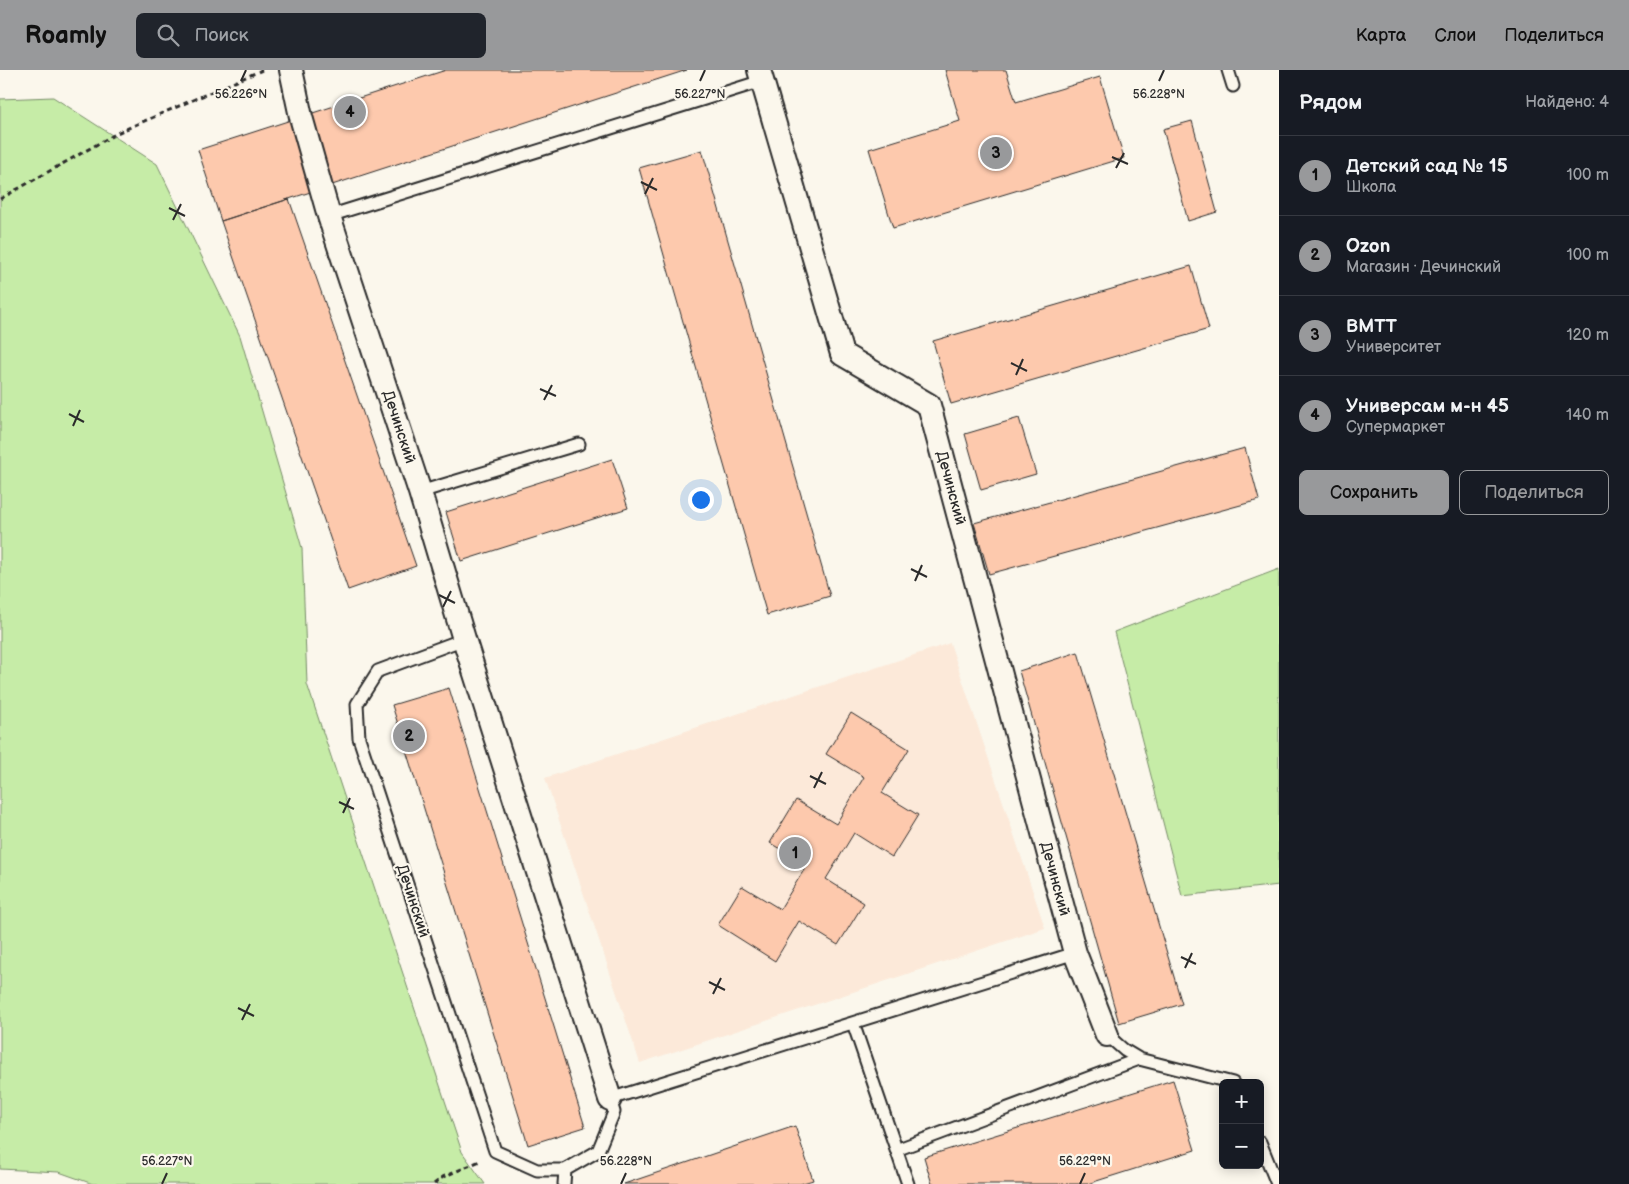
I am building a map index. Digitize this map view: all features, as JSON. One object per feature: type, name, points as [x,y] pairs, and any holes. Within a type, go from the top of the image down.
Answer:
[{"type":"street","name":"Дечинский","points":[[290,70],[301,117],[329,216],[420,492],[464,639],[610,1099]]},
{"type":"street","name":"Дечинский","points":[[760,76],[842,354],[928,405],[1075,953],[1107,1035]]},
{"type":"lane","points":[[1228,70],[1233,86]]},
{"type":"lane","points":[[329,216],[760,76]]},
{"type":"lane","points":[[420,492],[579,444]]},
{"type":"lane","name":"Дечинский","points":[[464,639],[378,671],[357,704],[359,738],[495,1151],[537,1170],[565,1170],[598,1151],[614,1112],[610,1099]]},
{"type":"lane","points":[[610,1099],[1075,953]]},
{"type":"lane","points":[[853,1023],[908,1184]]},
{"type":"lane","name":"Дечинский","points":[[1107,1035],[1124,1050],[1140,1058],[1219,1079]]},
{"type":"lane","points":[[896,1150],[1140,1058]]},
{"type":"lane","points":[[1264,1152],[1277,1184]]},
{"type":"lane","points":[[564,1184],[565,1170]]},
{"type":"path","points":[[0,199],[119,132],[262,70]]},
{"type":"path","points":[[434,1184],[442,1177],[487,1158],[495,1151]]},
{"type":"shaded area","points":[[950,643],[1045,928],[640,1063],[545,778]]},
{"type":"green space","points":[[53,97],[157,164],[240,336],[302,548],[307,684],[462,1152],[485,1184],[93,1184],[59,1172],[0,1169],[0,99]]},
{"type":"green space","points":[[1279,569],[1279,885],[1182,896],[1114,632]]},
{"type":"building","points":[[446,70],[687,70],[221,221],[198,150]]},
{"type":"building","points":[[945,70],[1006,70],[1016,102],[1100,77],[1124,158],[893,228],[869,149],[960,121]]},
{"type":"building","points":[[1192,121],[1217,212],[1188,221],[1163,129]]},
{"type":"building","points":[[702,150],[830,596],[767,615],[639,168]]},
{"type":"building","points":[[289,199],[416,566],[348,590],[221,221]]},
{"type":"building","points":[[1191,266],[1209,329],[951,404],[933,341]]},
{"type":"building","points":[[1019,418],[1036,474],[981,490],[965,434]]},
{"type":"building","points":[[1245,448],[1259,500],[989,574],[974,523]]},
{"type":"building","points":[[612,459],[628,508],[461,561],[446,512]]},
{"type":"building","points":[[1078,652],[1182,1004],[1119,1023],[1019,671]]},
{"type":"building","points":[[449,688],[585,1127],[528,1145],[392,705]]},
{"type":"building","points":[[851,713],[909,749],[882,793],[918,815],[892,857],[854,833],[826,879],[864,903],[838,945],[799,921],[775,961],[718,925],[742,886],[780,909],[807,865],[770,843],[796,800],[836,824],[864,777],[826,754]]},
{"type":"building","points":[[1173,1080],[1195,1150],[1087,1184],[932,1184],[924,1157]]},
{"type":"building","points":[[795,1126],[813,1180],[800,1184],[624,1184]]},
{"type":"place","name":"Универсам м-н 45","points":[[350,112]]},
{"type":"place","name":"ВМТТ","points":[[996,153]]},
{"type":"place","name":"Ozon","points":[[409,736]]},
{"type":"place","name":"Детский сад № 15","points":[[795,853]]}]
